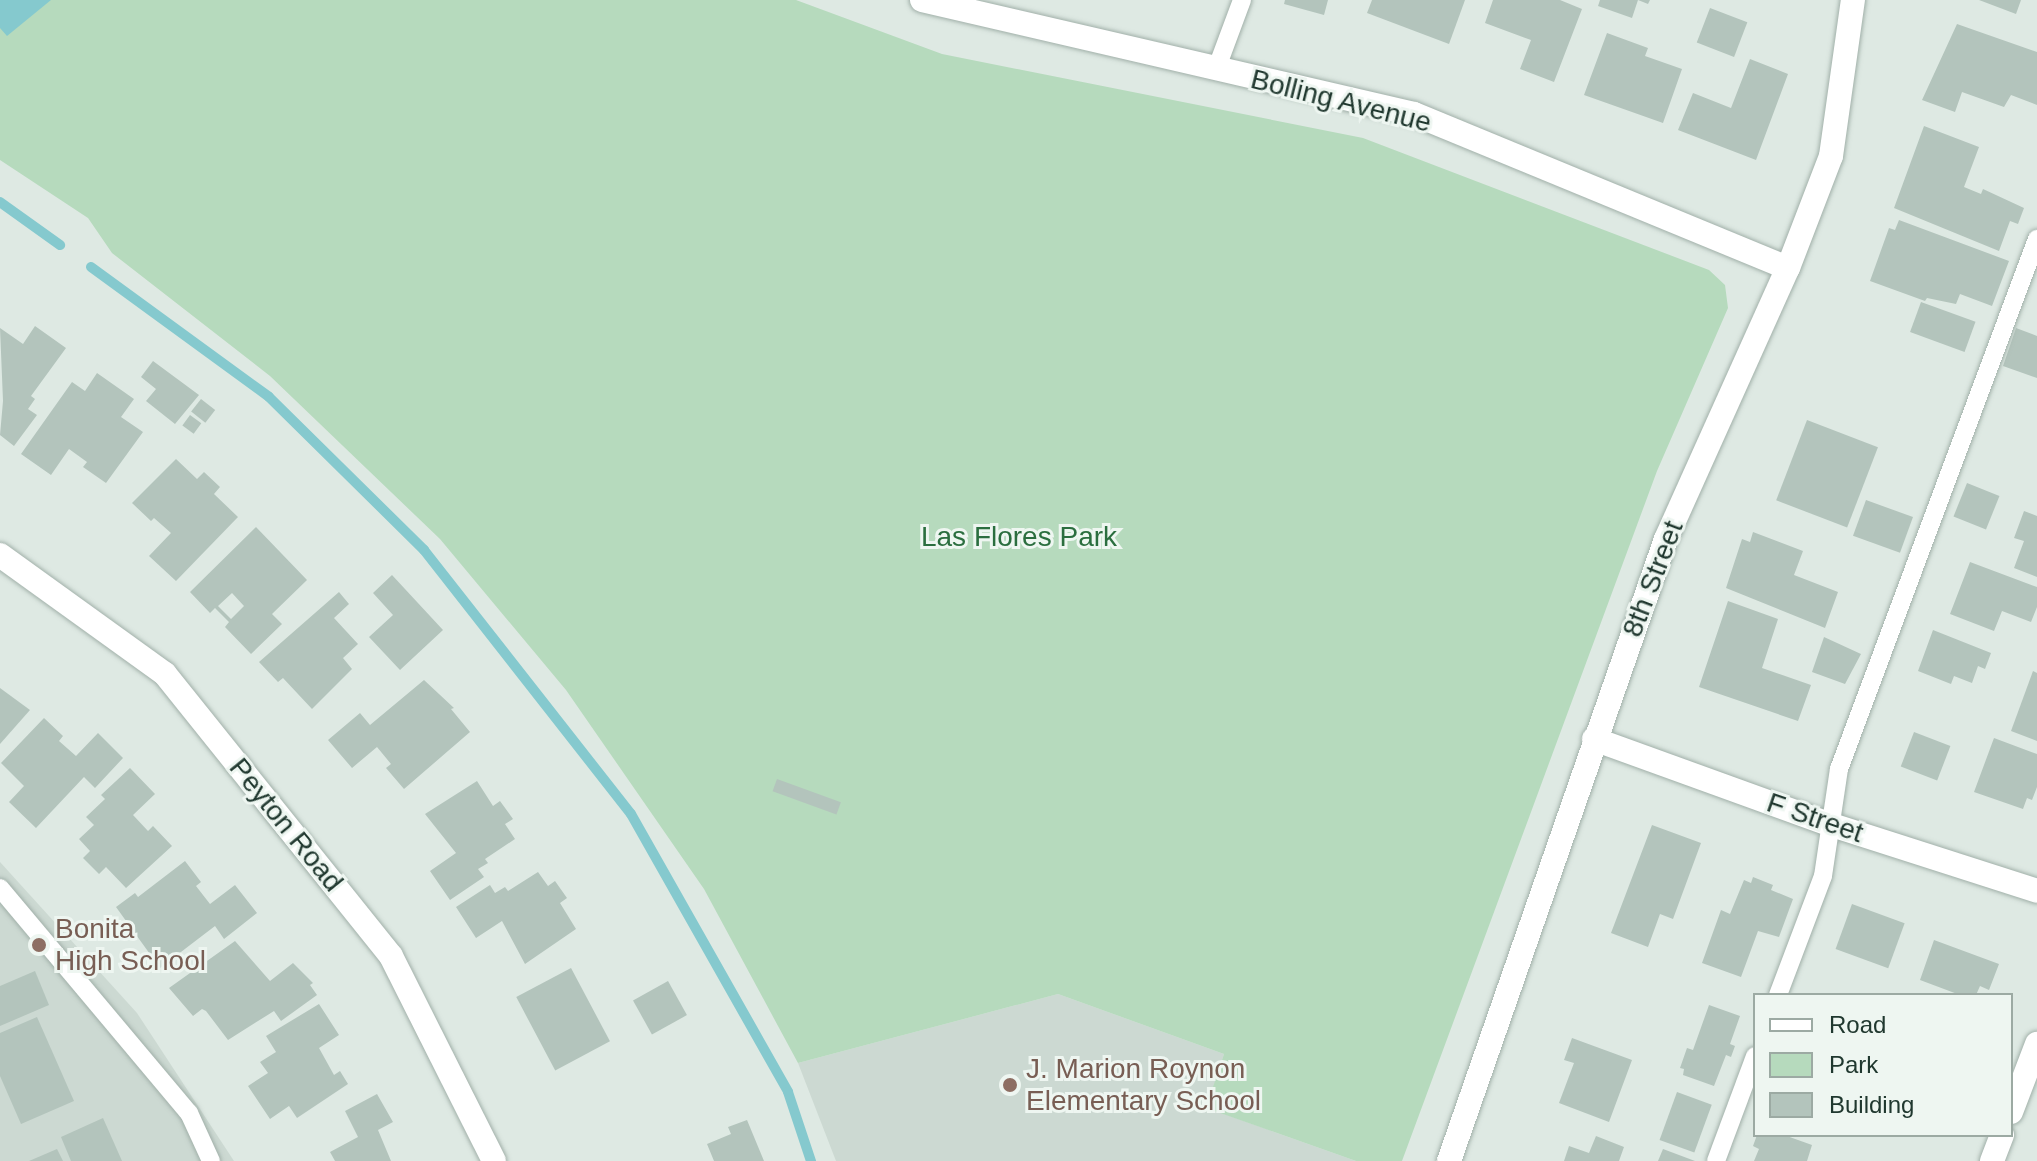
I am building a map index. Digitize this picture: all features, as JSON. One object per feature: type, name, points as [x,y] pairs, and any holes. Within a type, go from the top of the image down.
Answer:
[{"type":"street","name":"Bolling Avenue","points":[[922,0],[984,8],[1216,70],[1414,114],[1788,268]]},
{"type":"street","name":"8th Street","points":[[1449,1161],[1666,539],[1788,268],[1831,156],[1853,0]]},
{"type":"street","name":"Peyton Road","points":[[0,555],[165,674],[391,956],[494,1161]]},
{"type":"street","name":"F Street","points":[[1594,739],[1832,825],[2037,891]]},
{"type":"street","points":[[2013,1107],[2037,1044]]},
{"type":"street","points":[[1992,1161],[2001,1137]]},
{"type":"lane","points":[[1216,70],[1242,0]]},
{"type":"lane","points":[[1779,993],[1823,876],[1839,769],[2037,239]]},
{"type":"lane","points":[[0,888],[189,1113],[211,1161]]},
{"type":"lane","points":[[1716,1161],[1753,1061]]},
{"type":"shaded area","name":"Bonita High School","points":[[0,862],[137,1013],[234,1161],[0,1161]]},
{"type":"shaded area","name":"J. Marion Roynon Elementary School","points":[[1058,994],[1224,1054],[1207,1108],[1356,1161],[836,1161],[798,1063]]},
{"type":"green space","name":"Las Flores Park","points":[[0,0],[796,0],[942,54],[1363,138],[1709,270],[1725,285],[1728,308],[1657,471],[1402,1161],[1356,1161],[1206,1108],[1224,1054],[1058,994],[798,1063],[704,889],[566,690],[440,539],[270,376],[112,253],[88,218],[0,160]]},
{"type":"water","points":[[0,0],[51,0],[7,36],[0,28]]},
{"type":"building","points":[[1285,0],[1328,0],[1324,15],[1284,4]]},
{"type":"building","points":[[1372,0],[1465,0],[1449,44],[1367,13]]},
{"type":"building","points":[[1493,0],[1560,0],[1582,9],[1554,82],[1520,69],[1531,40],[1485,23]]},
{"type":"building","points":[[1600,0],[1638,0],[1632,18],[1598,6]]},
{"type":"building","points":[[1979,0],[2021,0],[2016,14]]},
{"type":"building","points":[[1710,8],[1747,22],[1734,57],[1697,43]]},
{"type":"building","points":[[1957,24],[2037,52],[2037,105],[2011,95],[2004,107],[1962,92],[1955,112],[1922,100]]},
{"type":"building","points":[[1607,33],[1648,48],[1645,56],[1682,69],[1663,123],[1584,95]]},
{"type":"building","points":[[1750,59],[1788,74],[1756,160],[1678,130],[1693,93],[1731,108]]},
{"type":"building","points":[[1924,126],[1979,147],[1964,187],[1981,194],[1983,189],[2024,208],[2018,224],[2010,221],[1999,251],[1894,208]]},
{"type":"building","points":[[1899,220],[2009,261],[1992,306],[1960,294],[1956,304],[1927,298],[1925,301],[1870,281],[1889,228],[1895,230]]},
{"type":"building","points":[[1921,302],[1976,322],[1965,352],[1910,332]]},
{"type":"building","points":[[35,326],[66,348],[31,396],[35,399],[28,409],[37,415],[14,446],[0,435],[3,401],[0,328],[23,344]]},
{"type":"building","points":[[2016,328],[2037,336],[2037,378],[2003,366]]},
{"type":"building","points":[[153,361],[199,395],[175,424],[146,401],[156,389],[141,377]]},
{"type":"building","points":[[97,373],[134,399],[121,417],[143,432],[106,483],[83,467],[87,462],[69,449],[51,475],[21,454],[72,382],[85,391]]},
{"type":"building","points":[[201,399],[215,410],[205,423],[191,412]]},
{"type":"building","points":[[190,415],[201,423],[194,434],[182,426]]},
{"type":"building","points":[[1807,420],[1878,447],[1847,528],[1776,500]]},
{"type":"building","points":[[176,459],[197,479],[204,472],[220,487],[214,494],[238,517],[176,581],[149,556],[171,533],[154,518],[151,521],[132,503]]},
{"type":"building","points":[[1967,483],[1999,496],[1986,529],[1954,516]]},
{"type":"building","points":[[1866,500],[1913,517],[1900,553],[1853,536]]},
{"type":"building","points":[[2024,511],[2037,516],[2037,577],[2014,568],[2024,541],[2014,538]]},
{"type":"building","points":[[256,527],[307,580],[272,614],[282,624],[251,654],[225,627],[229,622],[215,608],[210,613],[190,592]],"holes":[[[232,593],[244,606],[231,619],[218,606]]]},
{"type":"building","points":[[1753,532],[1803,551],[1794,575],[1838,592],[1825,628],[1726,588],[1742,539],[1750,542]]},
{"type":"building","points":[[1970,562],[2037,587],[2037,607],[2031,622],[2002,611],[1994,631],[1950,614]]},
{"type":"building","points":[[392,575],[443,630],[400,670],[369,637],[393,615],[373,593]]},
{"type":"building","points":[[339,592],[349,604],[334,618],[358,644],[343,658],[352,669],[312,709],[283,678],[278,682],[259,662]]},
{"type":"building","points":[[1728,601],[1778,619],[1762,668],[1811,685],[1798,721],[1699,687]]},
{"type":"building","points":[[1933,630],[1991,653],[1985,669],[1978,666],[1972,683],[1954,676],[1951,684],[1918,671]]},
{"type":"building","points":[[1824,637],[1861,654],[1845,684],[1812,672]]},
{"type":"building","points":[[2033,671],[2037,673],[2037,741],[2011,731]]},
{"type":"building","points":[[424,680],[454,708],[451,709],[470,732],[404,789],[386,768],[391,764],[377,747],[352,768],[328,740],[360,713],[370,725]]},
{"type":"building","points":[[0,688],[30,710],[0,744]]},
{"type":"building","points":[[44,718],[63,736],[59,741],[76,756],[98,733],[123,758],[95,788],[84,777],[36,828],[9,802],[24,786],[1,763]]},
{"type":"building","points":[[1914,732],[1950,746],[1937,781],[1901,767]]},
{"type":"building","points":[[1994,738],[2037,754],[2037,787],[2032,800],[2027,798],[2023,809],[1974,792]]},
{"type":"building","points":[[130,768],[155,794],[133,815],[148,831],[153,826],[172,846],[126,888],[106,867],[99,874],[83,858],[90,851],[79,839],[94,825],[86,817],[105,799],[101,795]]},
{"type":"building","points":[[777,779],[841,802],[836,814],[773,791]]},
{"type":"building","points":[[477,781],[493,806],[500,801],[513,819],[505,824],[515,839],[485,859],[488,863],[478,869],[484,877],[450,900],[430,871],[456,853],[425,814]]},
{"type":"building","points":[[1652,825],[1701,843],[1673,919],[1660,914],[1648,947],[1611,933]]},
{"type":"building","points":[[185,861],[201,882],[196,886],[210,904],[235,885],[257,913],[224,939],[215,926],[160,968],[116,907],[135,893],[138,897]]},
{"type":"building","points":[[538,872],[548,886],[555,881],[567,898],[560,903],[576,929],[525,964],[502,921],[476,938],[456,907],[490,885],[495,893],[505,887],[508,891]]},
{"type":"building","points":[[1753,877],[1773,885],[1771,890],[1793,899],[1779,937],[1758,931],[1741,977],[1702,963],[1721,910],[1730,914],[1744,880],[1751,883]]},
{"type":"building","points":[[1852,904],[1905,923],[1888,968],[1836,949]]},
{"type":"building","points":[[1934,940],[1999,964],[1989,990],[1980,986],[1977,993],[1955,993],[1920,980]]},
{"type":"building","points":[[235,941],[270,981],[293,963],[313,983],[310,985],[317,995],[281,1021],[274,1011],[228,1040],[206,1011],[202,1009],[193,1016],[169,988]]},
{"type":"building","points":[[571,968],[610,1041],[555,1070],[516,997]]},
{"type":"building","points":[[35,971],[49,1005],[0,1026],[0,986]]},
{"type":"building","points":[[668,981],[687,1015],[652,1035],[633,1000]]},
{"type":"building","points":[[319,1004],[339,1035],[319,1048],[334,1075],[340,1071],[348,1084],[297,1118],[289,1106],[270,1119],[248,1086],[268,1073],[260,1062],[276,1052],[266,1036]]},
{"type":"building","points":[[1709,1005],[1740,1016],[1730,1044],[1735,1046],[1731,1057],[1726,1055],[1714,1086],[1683,1075],[1684,1069],[1680,1068],[1687,1048],[1693,1050]]},
{"type":"building","points":[[37,1017],[74,1101],[21,1124],[0,1076],[0,1033]]},
{"type":"building","points":[[1572,1038],[1632,1060],[1609,1122],[1559,1103],[1574,1063],[1564,1060]]},
{"type":"building","points":[[1677,1092],[1712,1105],[1694,1153],[1660,1140]]},
{"type":"building","points":[[377,1094],[393,1122],[378,1130],[391,1161],[335,1161],[330,1152],[358,1137],[345,1111]]},
{"type":"building","points":[[103,1118],[122,1161],[71,1161],[61,1137]]},
{"type":"building","points":[[747,1120],[764,1161],[714,1161],[707,1144],[731,1134],[728,1127]]},
{"type":"building","points":[[1596,1136],[1624,1147],[1619,1161],[1564,1161],[1569,1146],[1589,1153]]},
{"type":"building","points":[[1756,1137],[1790,1137],[1812,1145],[1807,1161],[1754,1161],[1759,1149],[1753,1146]]},
{"type":"building","points":[[57,1149],[63,1161],[29,1161]]},
{"type":"building","points":[[1663,1149],[1695,1161],[1658,1161]]},
{"type":"waterway","points":[[0,202],[60,245]]},
{"type":"waterway","points":[[91,267],[269,397],[424,550],[631,814],[788,1092],[811,1161]]},
{"type":"place","name":"Bonita High School","points":[[39,945]]},
{"type":"place","name":"J. Marion Roynon Elementary School","points":[[1010,1085]]}]
